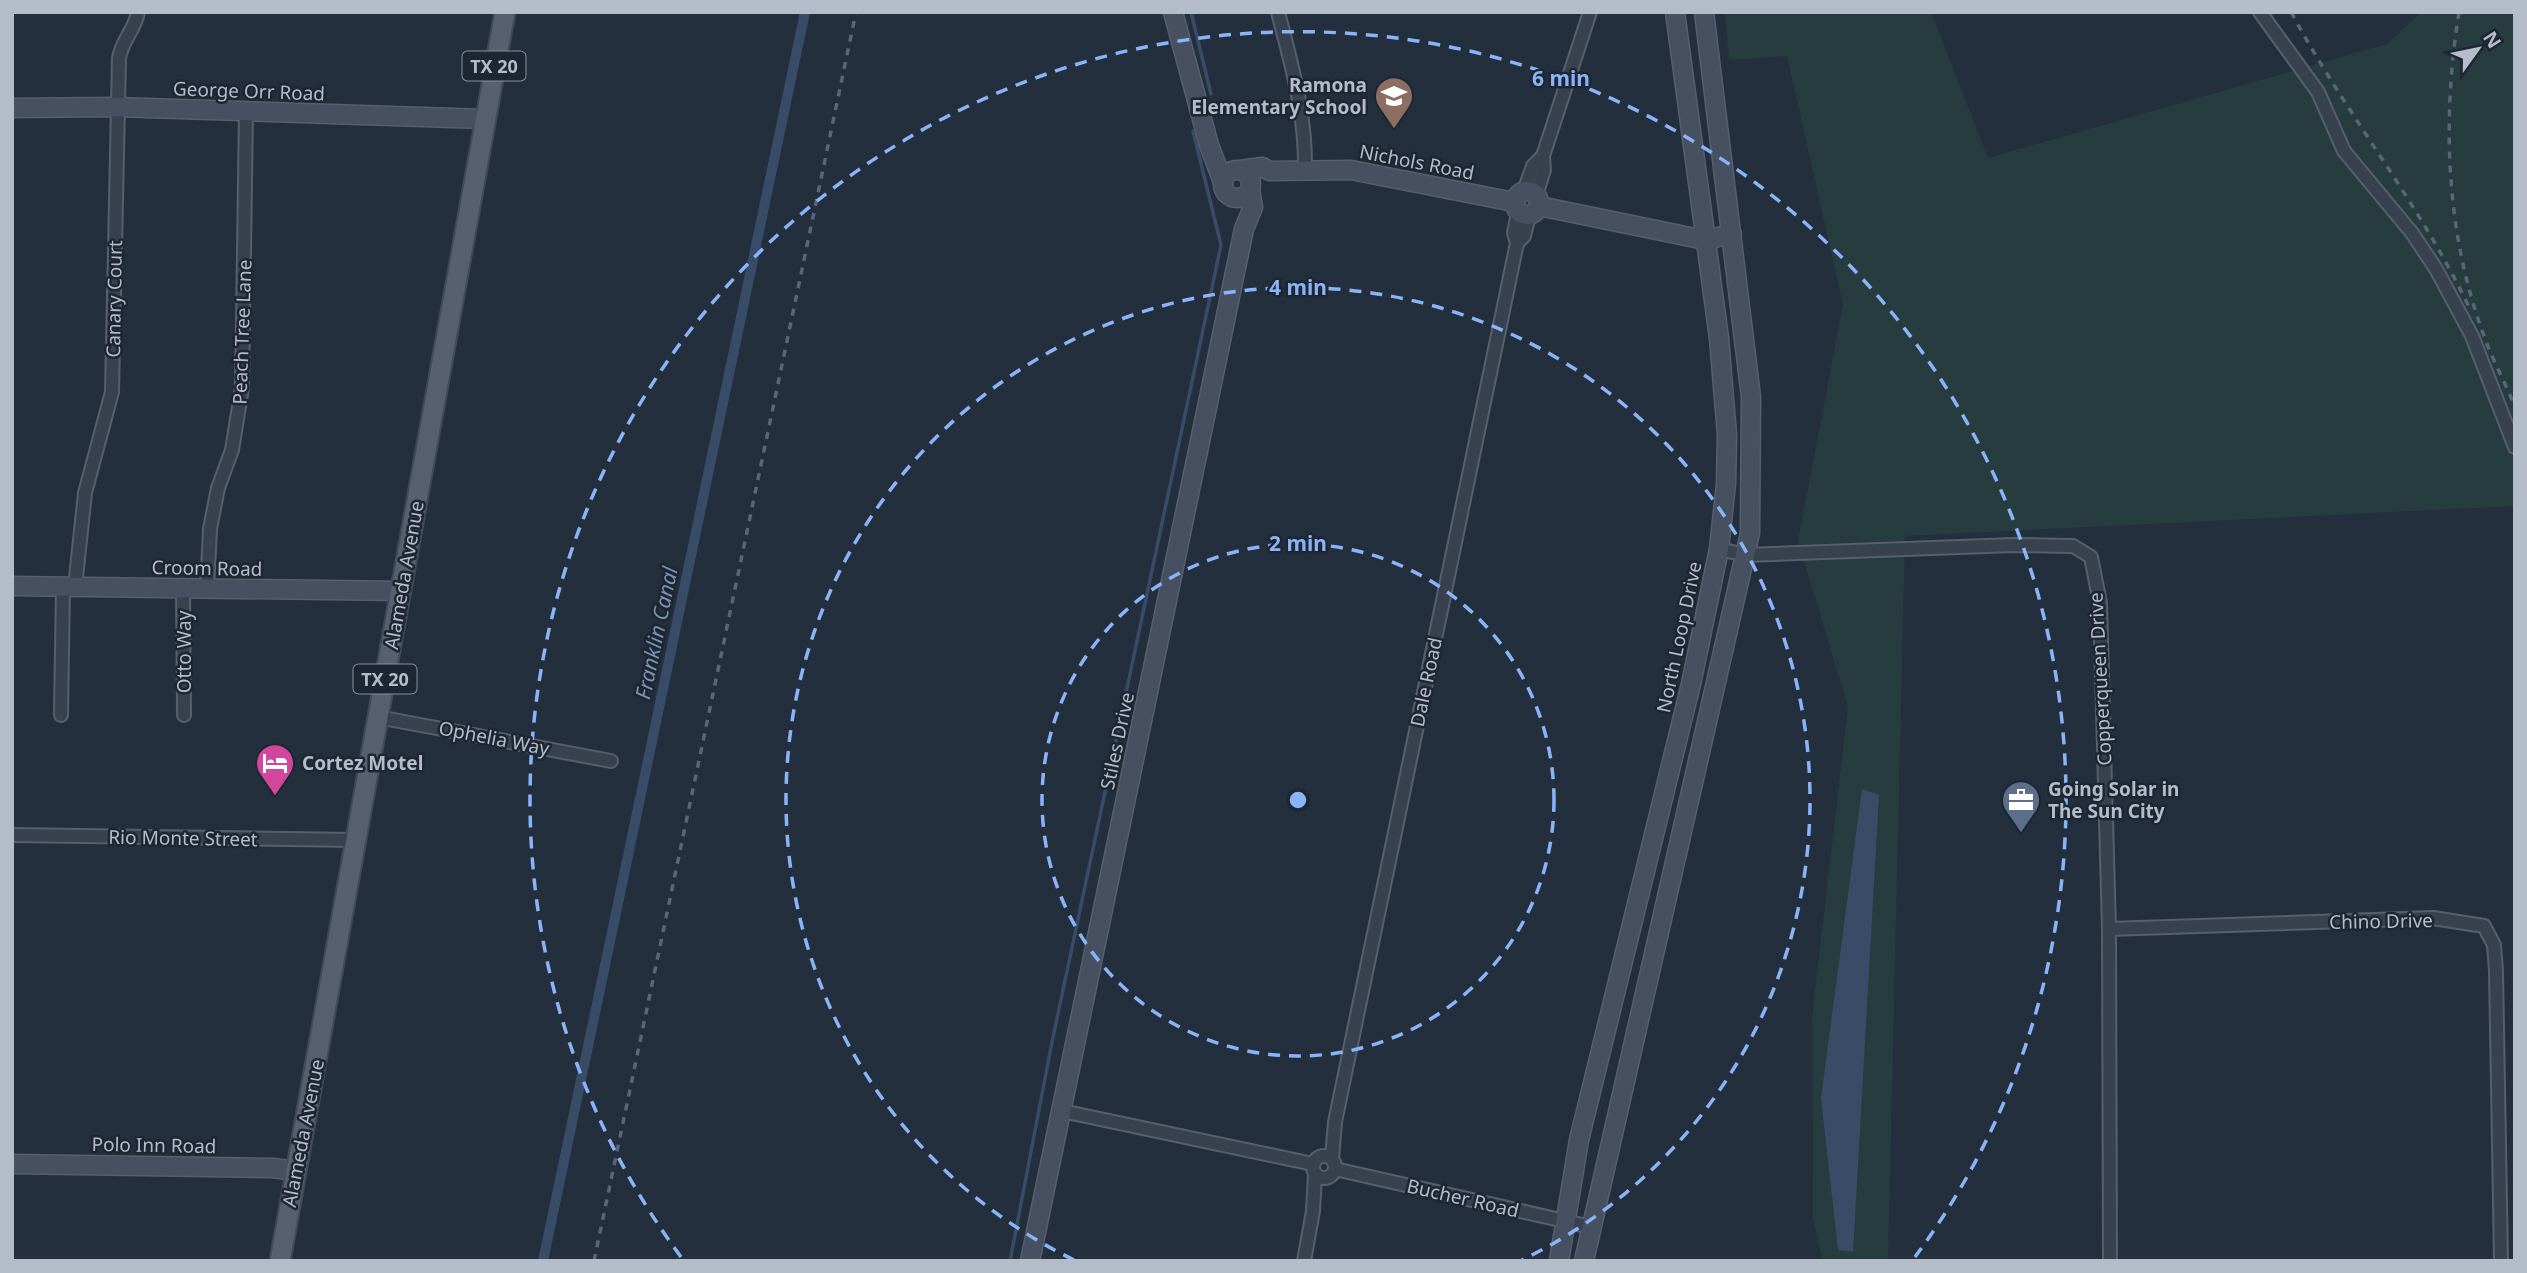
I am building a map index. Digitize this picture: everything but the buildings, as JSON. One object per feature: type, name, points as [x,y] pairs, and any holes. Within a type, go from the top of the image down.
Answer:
[{"type":"main road","name":"Alameda Avenue","points":[[280,1261],[353,840],[401,591],[505,12]]},
{"type":"street","name":"Canary Court","points":[[61,715],[69,587],[85,493],[109,407],[112,384],[116,107],[121,48],[134,28],[138,12]]},
{"type":"street","points":[[1173,12],[1209,145],[1244,229]]},
{"type":"street","points":[[1278,12],[1302,106],[1306,130],[1306,171]]},
{"type":"street","name":"Dale Road","points":[[1304,1261],[1517,243],[1514,233],[1544,170],[1543,156],[1590,12]]},
{"type":"street","name":"North Loop Drive","points":[[1559,1261],[1579,1140],[1691,684],[1719,549],[1726,484],[1726,423],[1719,338],[1675,12]]},
{"type":"street","points":[[1584,1261],[1746,555],[1752,495],[1751,397],[1704,12]]},
{"type":"street","points":[[2260,12],[2318,92],[2344,151],[2412,233],[2436,269],[2472,337],[2515,447]]},
{"type":"street","name":"George Orr Road","points":[[12,108],[116,107],[484,119]]},
{"type":"street","name":"Peach Tree Lane","points":[[207,589],[210,529],[218,488],[232,450],[242,388],[246,113]]},
{"type":"street","points":[[1215,157],[1246,179]]},
{"type":"street","name":"Nichols Road","points":[[1246,179],[1262,167],[1270,172],[1351,170],[1704,240],[1732,234]]},
{"type":"street","points":[[1226,189],[1229,173],[1246,179]]},
{"type":"street","points":[[1226,189],[1242,198],[1246,179]]},
{"type":"street","name":"Stiles Drive","points":[[1030,1261],[1244,229],[1253,207],[1246,179]]},
{"type":"street","name":"Copperqueen Drive","points":[[1719,549],[1746,555],[2013,545],[2073,546],[2091,557],[2100,603],[2109,929],[2110,1261]]},
{"type":"street","name":"Croom Road","points":[[12,586],[401,591]]},
{"type":"street","name":"Otto Way","points":[[183,589],[184,715]]},
{"type":"street","name":"Ophelia Way","points":[[378,716],[611,761]]},
{"type":"street","name":"Rio Monte Street","points":[[12,835],[353,840]]},
{"type":"street","points":[[1642,884],[1667,890]]},
{"type":"street","name":"Chino Drive","points":[[2109,929],[2432,918],[2484,926],[2494,944],[2496,971],[2501,1261]]},
{"type":"street","name":"Bucher Road","points":[[1062,1111],[1591,1227]]},
{"type":"street","name":"Polo Inn Road","points":[[12,1164],[273,1168],[295,1171]]},
{"type":"green space","points":[[1725,12],[1931,12],[1988,158],[2387,44],[2421,12],[2515,12],[2515,506],[1905,536],[1888,1261],[1823,1261],[1813,1219],[1812,1017],[1848,707],[1798,541],[1843,305],[1787,56],[1729,60]]},
{"type":"water","points":[[1862,789],[1879,795],[1853,1252],[1838,1250],[1821,1098]]},
{"type":"waterway","name":"Franklin Canal","points":[[543,1261],[805,12]]},
{"type":"waterway","points":[[1191,12],[1211,94]]},
{"type":"waterway","points":[[1010,1261],[1052,1042],[1221,245],[1193,131]]},
{"type":"railway","points":[[594,1261],[856,12]]},
{"type":"railway","points":[[2291,12],[2335,87],[2429,233],[2470,309]]},
{"type":"railway","points":[[2459,12],[2453,54],[2449,140],[2456,225],[2475,308],[2489,349],[2515,407]]},
{"type":"place","name":"Ramona Elementary School","points":[[1394,130]]},
{"type":"place","name":"Cortez Motel","points":[[275,797]]},
{"type":"place","name":"Going Solar in The Sun City","points":[[2021,834]]}]
